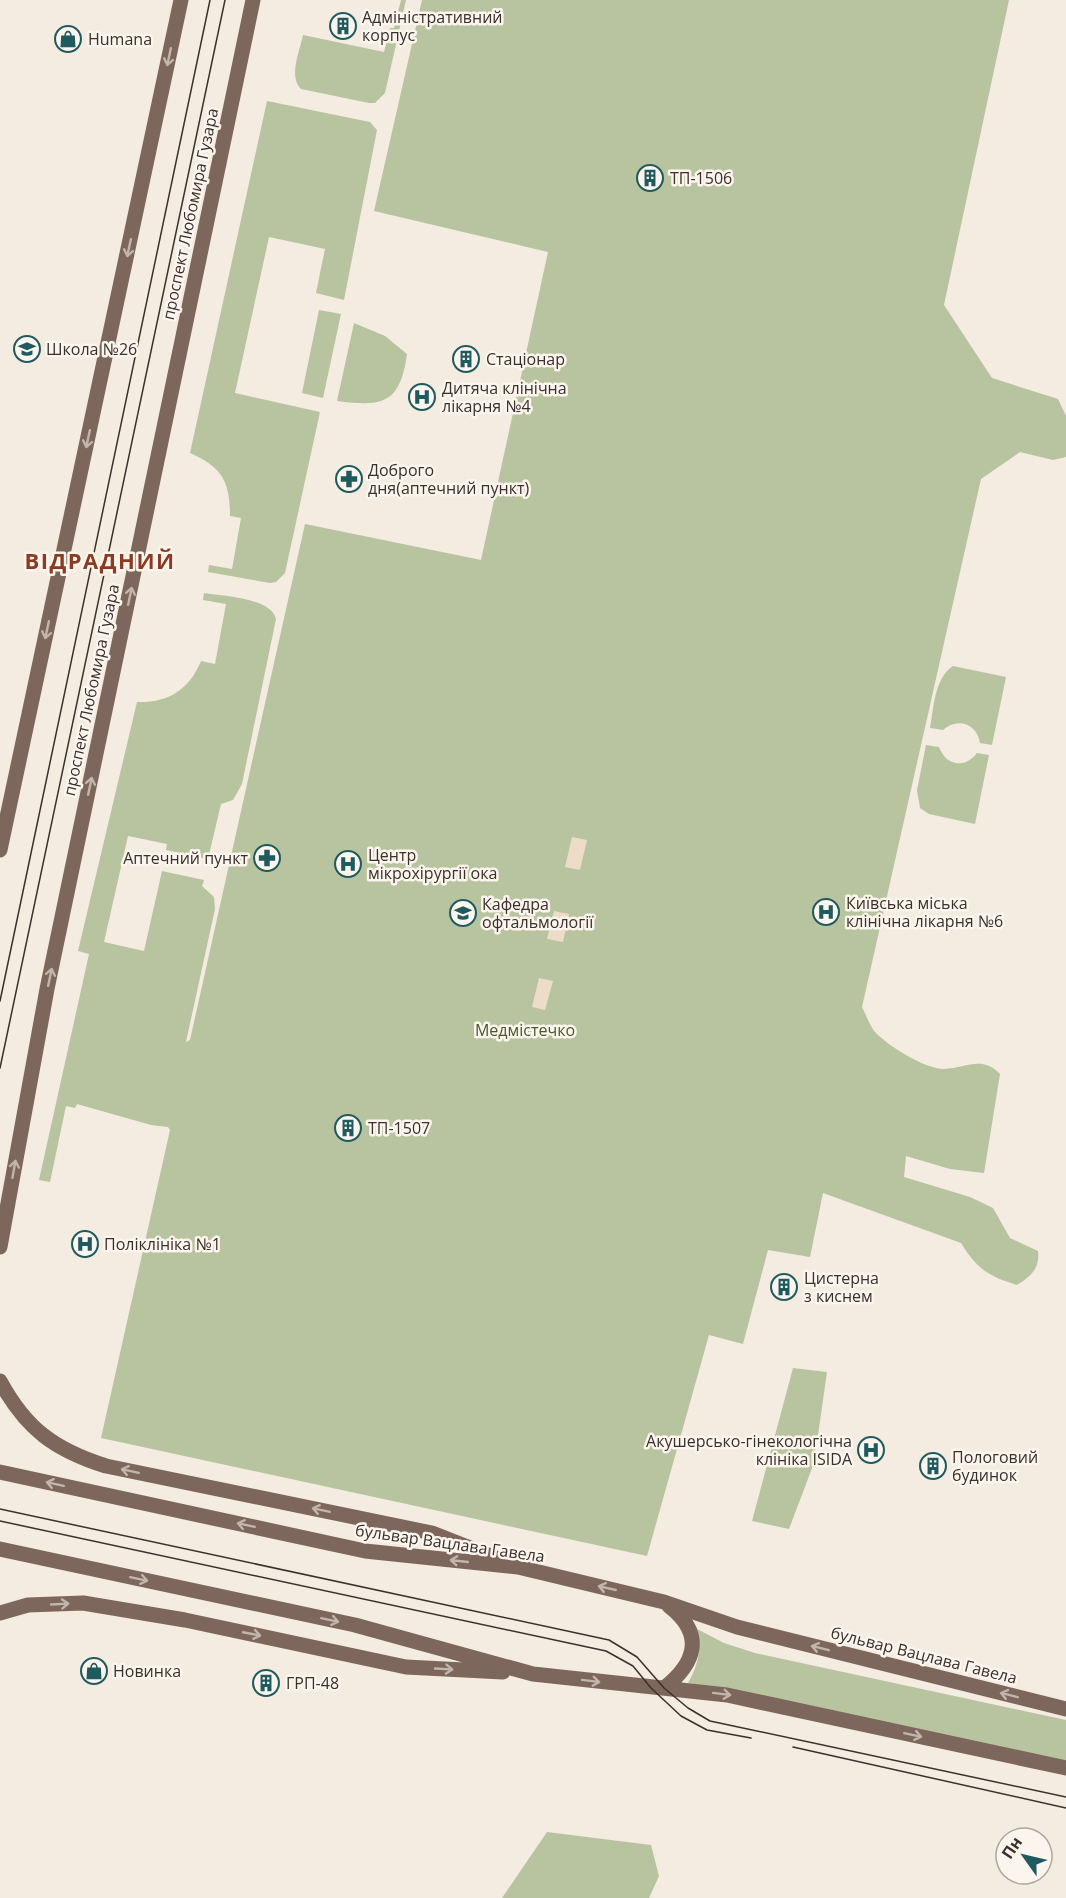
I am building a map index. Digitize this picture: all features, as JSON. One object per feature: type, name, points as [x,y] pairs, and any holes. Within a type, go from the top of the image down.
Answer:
[{"type":"main road","points":[[0,850],[181,0]]},
{"type":"main road","name":"проспект Любомира Гузара","points":[[0,1247],[47,990],[253,0]]},
{"type":"main road","points":[[0,1381],[15,1407],[31,1427],[77,1457],[106,1466],[432,1533],[518,1567]]},
{"type":"main road","name":"бульвар Вацлава Гавела","points":[[0,1472],[364,1551],[518,1567],[664,1602],[737,1627],[1066,1709]]},
{"type":"main road","points":[[0,1549],[355,1625],[533,1674]]},
{"type":"main road","points":[[664,1602],[686,1623],[693,1644],[686,1668],[664,1688]]},
{"type":"main road","points":[[0,1612],[28,1605],[83,1603],[185,1620],[406,1667],[533,1674],[727,1695],[1066,1768]]},
{"type":"green space","points":[[401,0],[406,0],[385,93],[375,103],[301,89],[297,84],[295,70],[303,35],[384,52],[390,28],[394,28]]},
{"type":"green space","name":"Медмістечко","points":[[422,0],[1009,0],[944,305],[992,378],[1058,399],[1066,416],[1066,457],[1053,460],[1020,452],[981,479],[862,1007],[870,1024],[881,1038],[917,1061],[944,1069],[974,1064],[987,1065],[1000,1074],[984,1173],[950,1169],[906,1156],[904,1177],[970,1197],[993,1208],[1010,1238],[1038,1251],[1038,1263],[1030,1275],[1017,1285],[984,1270],[972,1259],[961,1243],[823,1193],[810,1257],[768,1250],[743,1344],[709,1335],[647,1556],[101,1438],[170,1130],[168,1127],[151,1125],[77,1104],[75,1108],[66,1106],[50,1182],[39,1180],[89,954],[78,951],[137,702],[168,697],[184,687],[201,661],[215,664],[226,604],[203,600],[204,593],[256,602],[266,606],[273,612],[276,619],[242,784],[233,800],[221,804],[208,859],[166,850],[167,844],[128,836],[104,942],[144,951],[162,871],[204,880],[202,886],[214,897],[215,909],[186,1042],[190,1040],[305,524],[481,560],[548,252],[374,211]]},
{"type":"green space","points":[[267,101],[370,122],[377,130],[344,300],[316,293],[325,249],[269,237],[235,393],[320,412],[285,573],[276,582],[270,583],[208,572],[209,565],[232,569],[241,518],[230,516],[226,484],[217,470],[190,453]]},
{"type":"green space","points":[[319,310],[341,314],[323,398],[302,393]]},
{"type":"green space","points":[[354,323],[385,336],[407,354],[400,383],[394,392],[378,402],[337,401]]},
{"type":"green space","points":[[953,666],[1006,677],[992,745],[980,743],[975,731],[966,724],[955,724],[943,730],[930,728],[938,686]]},
{"type":"green space","points":[[926,745],[939,747],[946,758],[956,763],[967,761],[977,753],[989,755],[975,824],[929,814],[920,808],[917,790]]},
{"type":"green space","points":[[793,1368],[827,1372],[814,1463],[789,1529],[752,1521]]},
{"type":"green space","points":[[697,1629],[724,1643],[755,1653],[1066,1720],[1066,1763],[688,1683],[695,1670],[698,1657]]},
{"type":"green space","points":[[547,1832],[651,1845],[659,1876],[649,1898],[502,1898]]},
{"type":"shaded area","points":[[572,837],[587,840],[580,870],[565,867]]},
{"type":"shaded area","points":[[554,911],[569,914],[563,942],[547,939]]},
{"type":"shaded area","points":[[539,978],[553,981],[545,1010],[532,1007]]},
{"type":"tram line","points":[[0,1001],[210,0]]},
{"type":"tram line","points":[[0,1068],[225,0]]},
{"type":"tram line","points":[[0,1509],[609,1640],[637,1657],[664,1688],[688,1708],[710,1721],[1066,1797]]},
{"type":"tram line","points":[[0,1521],[606,1651],[633,1666],[651,1688],[681,1716],[707,1730],[751,1738]]},
{"type":"tram line","points":[[793,1747],[1066,1808]]},
{"type":"place","name":"Адміністративний корпус","points":[[343,26]]},
{"type":"place","name":"Humana","points":[[68,39]]},
{"type":"place","name":"ТП-1506","points":[[650,178]]},
{"type":"place","name":"Школа №26","points":[[27,349]]},
{"type":"place","name":"Стаціонар","points":[[466,359]]},
{"type":"place","name":"Дитяча клінічна лікарня №4","points":[[422,397]]},
{"type":"place","name":"Доброго дня(аптечний пункт)","points":[[349,479]]},
{"type":"place","name":"Аптечний пункт","points":[[267,858]]},
{"type":"place","name":"Центр мікрохірургії ока","points":[[348,864]]},
{"type":"place","name":"Київська міська клінічна лікарня №6","points":[[826,912]]},
{"type":"place","name":"Кафедра офтальмології","points":[[463,913]]},
{"type":"place","name":"ТП-1507","points":[[348,1128]]},
{"type":"place","name":"Поліклініка №1","points":[[85,1244]]},
{"type":"place","name":"Цистерна з киснем","points":[[784,1287]]},
{"type":"place","name":"Акушерсько-гінекологічна клініка ISIDA","points":[[871,1450]]},
{"type":"place","name":"Пологовий будинок","points":[[933,1466]]},
{"type":"place","name":"Новинка","points":[[94,1671]]},
{"type":"place","name":"ГРП-48","points":[[266,1683]]},
{"type":"district","name":"ВІДРАДНИЙ","points":[[100,560]]}]
